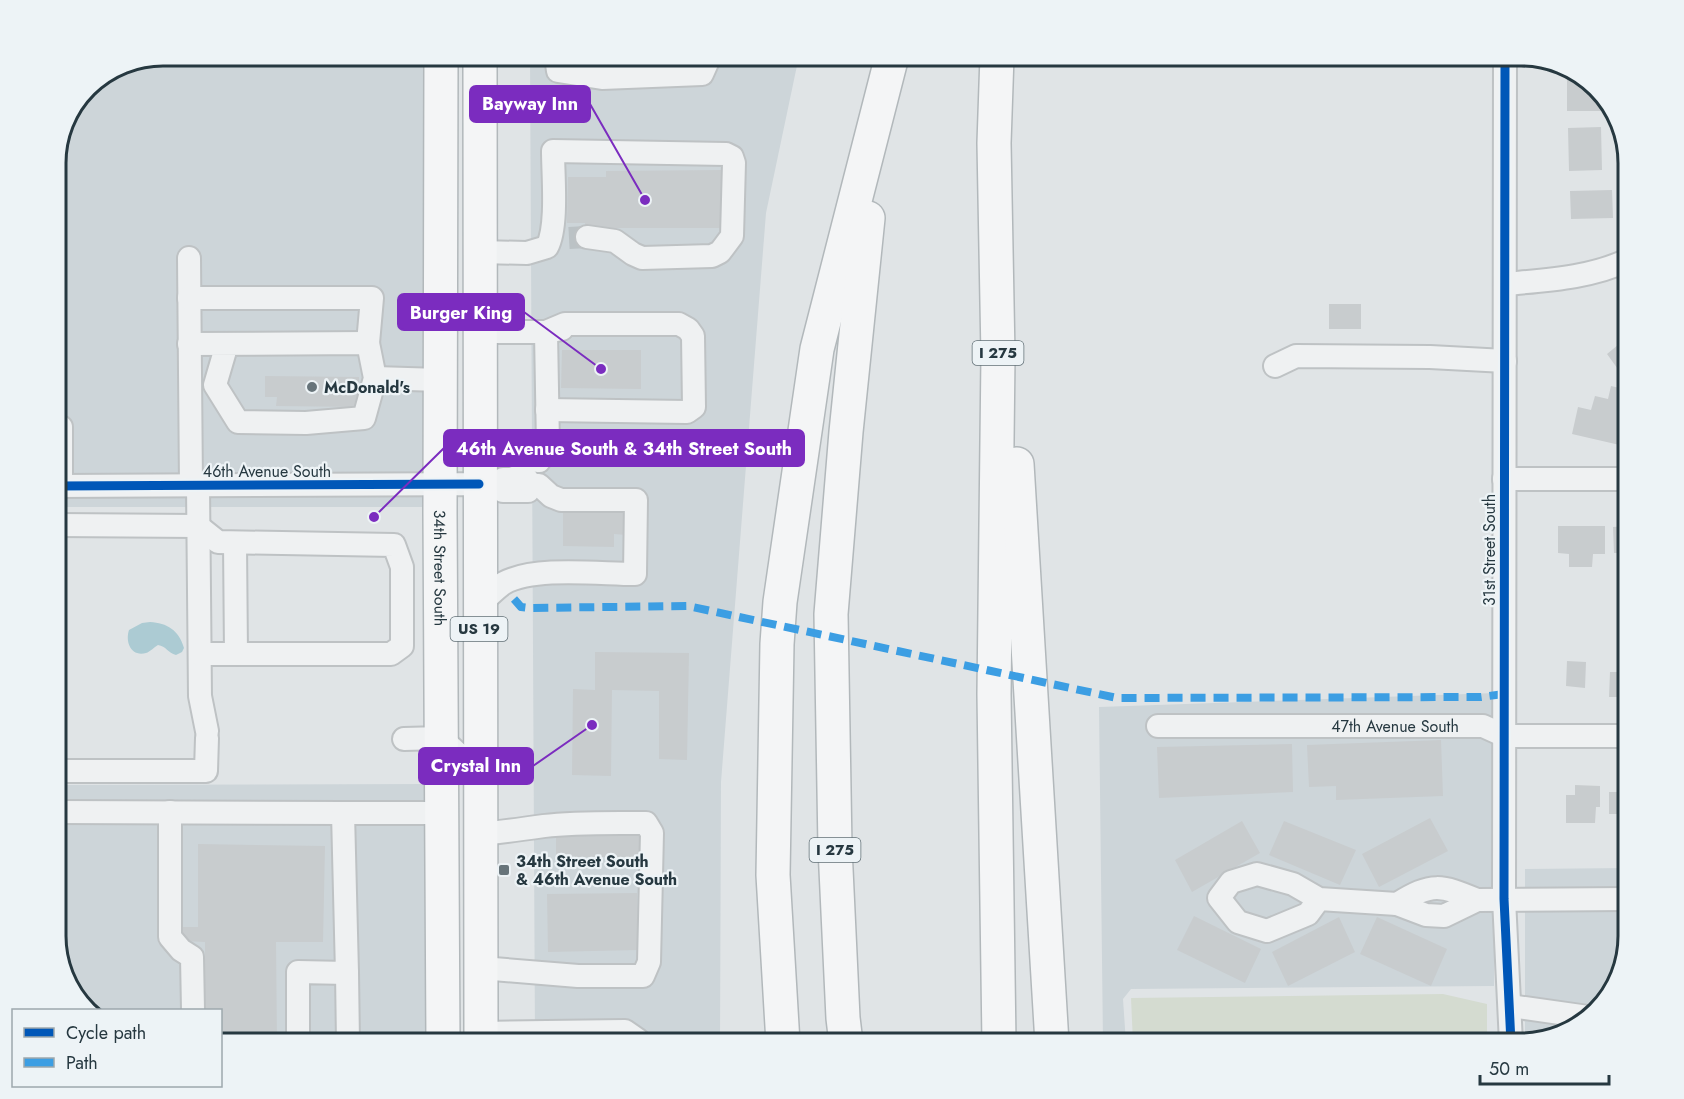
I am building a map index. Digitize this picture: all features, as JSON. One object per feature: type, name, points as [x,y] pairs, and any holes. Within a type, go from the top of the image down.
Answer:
[{"type":"highway","name":"34th Street South","points":[[441,66],[440,484],[443,1033]]},
{"type":"highway","points":[[464,66],[465,90],[480,122]]},
{"type":"highway","name":"US 19","points":[[480,66],[479,442],[487,484],[479,605],[481,1033]]},
{"type":"highway","points":[[782,1033],[773,875],[777,644],[780,602],[817,349],[889,66]]},
{"type":"highway","name":"I 275","points":[[845,1033],[835,848],[831,614],[859,301],[874,167],[890,66]]},
{"type":"highway","name":"I 275","points":[[997,66],[994,143],[998,356],[994,694],[999,1033]]},
{"type":"highway","points":[[998,356],[1014,420],[1051,1033]]},
{"type":"highway","points":[[762,1033],[762,967],[773,875]]},
{"type":"street","points":[[557,66],[558,71],[602,78],[702,74],[706,66]]},
{"type":"street","name":"31st Street South","points":[[1505,66],[1504,899],[1511,1033]]},
{"type":"street","points":[[479,252],[527,253],[569,238],[615,241],[642,258],[712,256],[720,252],[732,236],[734,163],[732,157],[726,154],[553,151],[569,238]]},
{"type":"street","points":[[66,771],[206,771],[210,740],[200,696],[198,526],[194,486],[189,344],[189,258]]},
{"type":"street","points":[[1505,284],[1583,275],[1618,265]]},
{"type":"street","points":[[189,298],[372,298],[369,343],[375,378],[364,418],[306,423],[238,422],[215,385],[227,344]]},
{"type":"street","points":[[479,332],[658,328],[682,337],[685,347],[687,412],[548,410]]},
{"type":"street","points":[[479,442],[516,458],[539,461],[548,446],[546,332]]},
{"type":"street","points":[[189,344],[369,343]]},
{"type":"street","points":[[1275,366],[1296,356],[1430,357],[1505,361]]},
{"type":"street","points":[[375,378],[440,380]]},
{"type":"street","points":[[1504,479],[1618,479]]},
{"type":"street","name":"46th Avenue South","points":[[66,486],[487,484],[504,491],[528,491],[535,485],[561,500],[636,500],[635,574],[541,573],[503,584],[479,605]]},
{"type":"street","points":[[66,525],[198,526],[218,542],[396,550]]},
{"type":"street","points":[[235,543],[236,654]]},
{"type":"street","points":[[200,654],[391,654],[402,646],[402,567],[396,550]]},
{"type":"street","points":[[391,596],[396,550]]},
{"type":"street","points":[[391,627],[391,654]]},
{"type":"street","name":"47th Avenue South","points":[[1158,726],[1483,726],[1505,736],[1618,736]]},
{"type":"street","points":[[404,739],[441,738],[480,774]]},
{"type":"street","points":[[66,812],[441,813]]},
{"type":"street","points":[[170,812],[170,937],[181,950],[192,957],[193,1009]]},
{"type":"street","points":[[343,813],[348,1033]]},
{"type":"street","points":[[480,834],[529,830],[545,826],[620,823],[646,823],[652,833],[649,962],[643,976],[578,976],[481,968]]},
{"type":"street","points":[[1318,899],[1397,903],[1426,915],[1444,916],[1478,900],[1618,899]]},
{"type":"street","points":[[298,1033],[298,972],[347,973]]},
{"type":"street","points":[[1510,1006],[1577,1015]]},
{"type":"street","points":[[584,1033],[625,1031],[628,1033]]},
{"type":"shaded area","points":[[163,66],[430,66],[431,474],[66,476],[66,156],[69,138],[76,120],[99,90],[114,79],[132,71]]},
{"type":"shaded area","points":[[530,66],[797,66],[766,213],[721,782],[720,1033],[535,1033]]},
{"type":"shaded area","points":[[431,494],[431,507],[66,507],[66,496]]},
{"type":"shaded area","points":[[1495,693],[1496,721],[1483,716],[1149,717],[1150,736],[1481,736],[1496,743],[1494,986],[1131,989],[1123,999],[1125,1033],[1103,1033],[1099,707]]},
{"type":"shaded area","points":[[432,784],[434,1033],[222,1033],[222,1009],[99,1009],[79,985],[71,967],[66,943],[66,785]]},
{"type":"shaded area","points":[[1618,868],[1616,955],[1602,990],[1575,1017],[1552,1028],[1525,1033],[1525,869]]},
{"type":"shaded area","points":[[1443,994],[1487,1004],[1487,1033],[1133,1033],[1131,998]]},
{"type":"water","points":[[142,623],[162,624],[176,632],[184,648],[182,652],[176,655],[158,645],[146,653],[133,651],[128,639],[129,630]]},
{"type":"building","points":[[1567,78],[1585,90],[1603,111],[1567,111]]},
{"type":"building","points":[[1601,127],[1602,170],[1569,171],[1568,128]]},
{"type":"building","points":[[723,170],[723,228],[585,228],[585,223],[567,223],[568,177],[606,177],[606,171]]},
{"type":"building","points":[[1612,190],[1613,218],[1571,219],[1570,191]]},
{"type":"building","points":[[1329,304],[1361,304],[1361,329],[1329,329]]},
{"type":"building","points":[[1618,345],[1618,369],[1607,354]]},
{"type":"building","points":[[562,350],[641,350],[641,389],[561,388]]},
{"type":"building","name":"McDonald's","points":[[265,376],[359,377],[359,407],[276,406],[277,397],[265,397]]},
{"type":"building","points":[[1611,386],[1618,388],[1618,445],[1572,434],[1578,407],[1591,410],[1595,396],[1608,399]]},
{"type":"building","points":[[563,509],[627,510],[627,535],[614,534],[614,547],[563,546]]},
{"type":"building","points":[[1558,526],[1605,526],[1605,554],[1593,554],[1592,567],[1569,567],[1569,554],[1558,553]]},
{"type":"building","points":[[1613,527],[1618,527],[1618,553],[1614,553]]},
{"type":"building","points":[[595,652],[689,653],[687,760],[659,759],[659,691],[612,690],[611,776],[572,775],[573,689],[595,690]]},
{"type":"building","points":[[1567,661],[1586,662],[1585,688],[1566,686]]},
{"type":"building","points":[[1610,672],[1618,672],[1618,697],[1609,697]]},
{"type":"building","points":[[1441,740],[1443,796],[1336,800],[1336,786],[1309,787],[1307,745]]},
{"type":"building","points":[[1292,744],[1293,792],[1159,798],[1157,747]]},
{"type":"building","points":[[1575,785],[1600,786],[1600,807],[1596,807],[1595,823],[1566,823],[1566,795],[1575,795]]},
{"type":"building","points":[[1609,792],[1618,792],[1618,814],[1609,814]]},
{"type":"building","points":[[1430,818],[1448,851],[1379,887],[1362,854]]},
{"type":"building","points":[[1242,821],[1260,853],[1192,892],[1175,860]]},
{"type":"building","points":[[1284,821],[1356,850],[1340,885],[1269,855]]},
{"type":"building","points":[[556,830],[643,830],[643,857],[556,857]]},
{"type":"building","points":[[198,844],[325,846],[323,942],[276,942],[277,1033],[222,1033],[222,1009],[205,1009],[205,942],[183,941],[183,927],[198,927]]},
{"type":"building","points":[[637,893],[638,950],[548,952],[547,894]]},
{"type":"building","points":[[1194,916],[1261,949],[1245,983],[1177,950]]},
{"type":"building","points":[[1339,917],[1355,952],[1288,986],[1272,952]]},
{"type":"building","points":[[1377,917],[1447,949],[1431,986],[1360,954]]},
{"type":"tunnel","points":[[569,238],[587,237]]},
{"type":"marked path","points":[[514,599],[521,607],[529,608],[688,606],[1117,698],[1481,697],[1504,694]]},
{"type":"cycle path","points":[[1505,66],[1504,899],[1511,1033]]},
{"type":"cycle path","points":[[66,486],[479,484]]},
{"type":"place","name":"Bayway Inn","points":[[645,200]]},
{"type":"place","name":"Burger King","points":[[601,369]]},
{"type":"place","name":"McDonald's","points":[[312,387]]},
{"type":"place","name":"46th Avenue South & 34th Street South","points":[[374,517]]},
{"type":"place","name":"Crystal Inn","points":[[592,725]]},
{"type":"place","name":"34th Street South & 46th Avenue South","points":[[504,870]]}]
